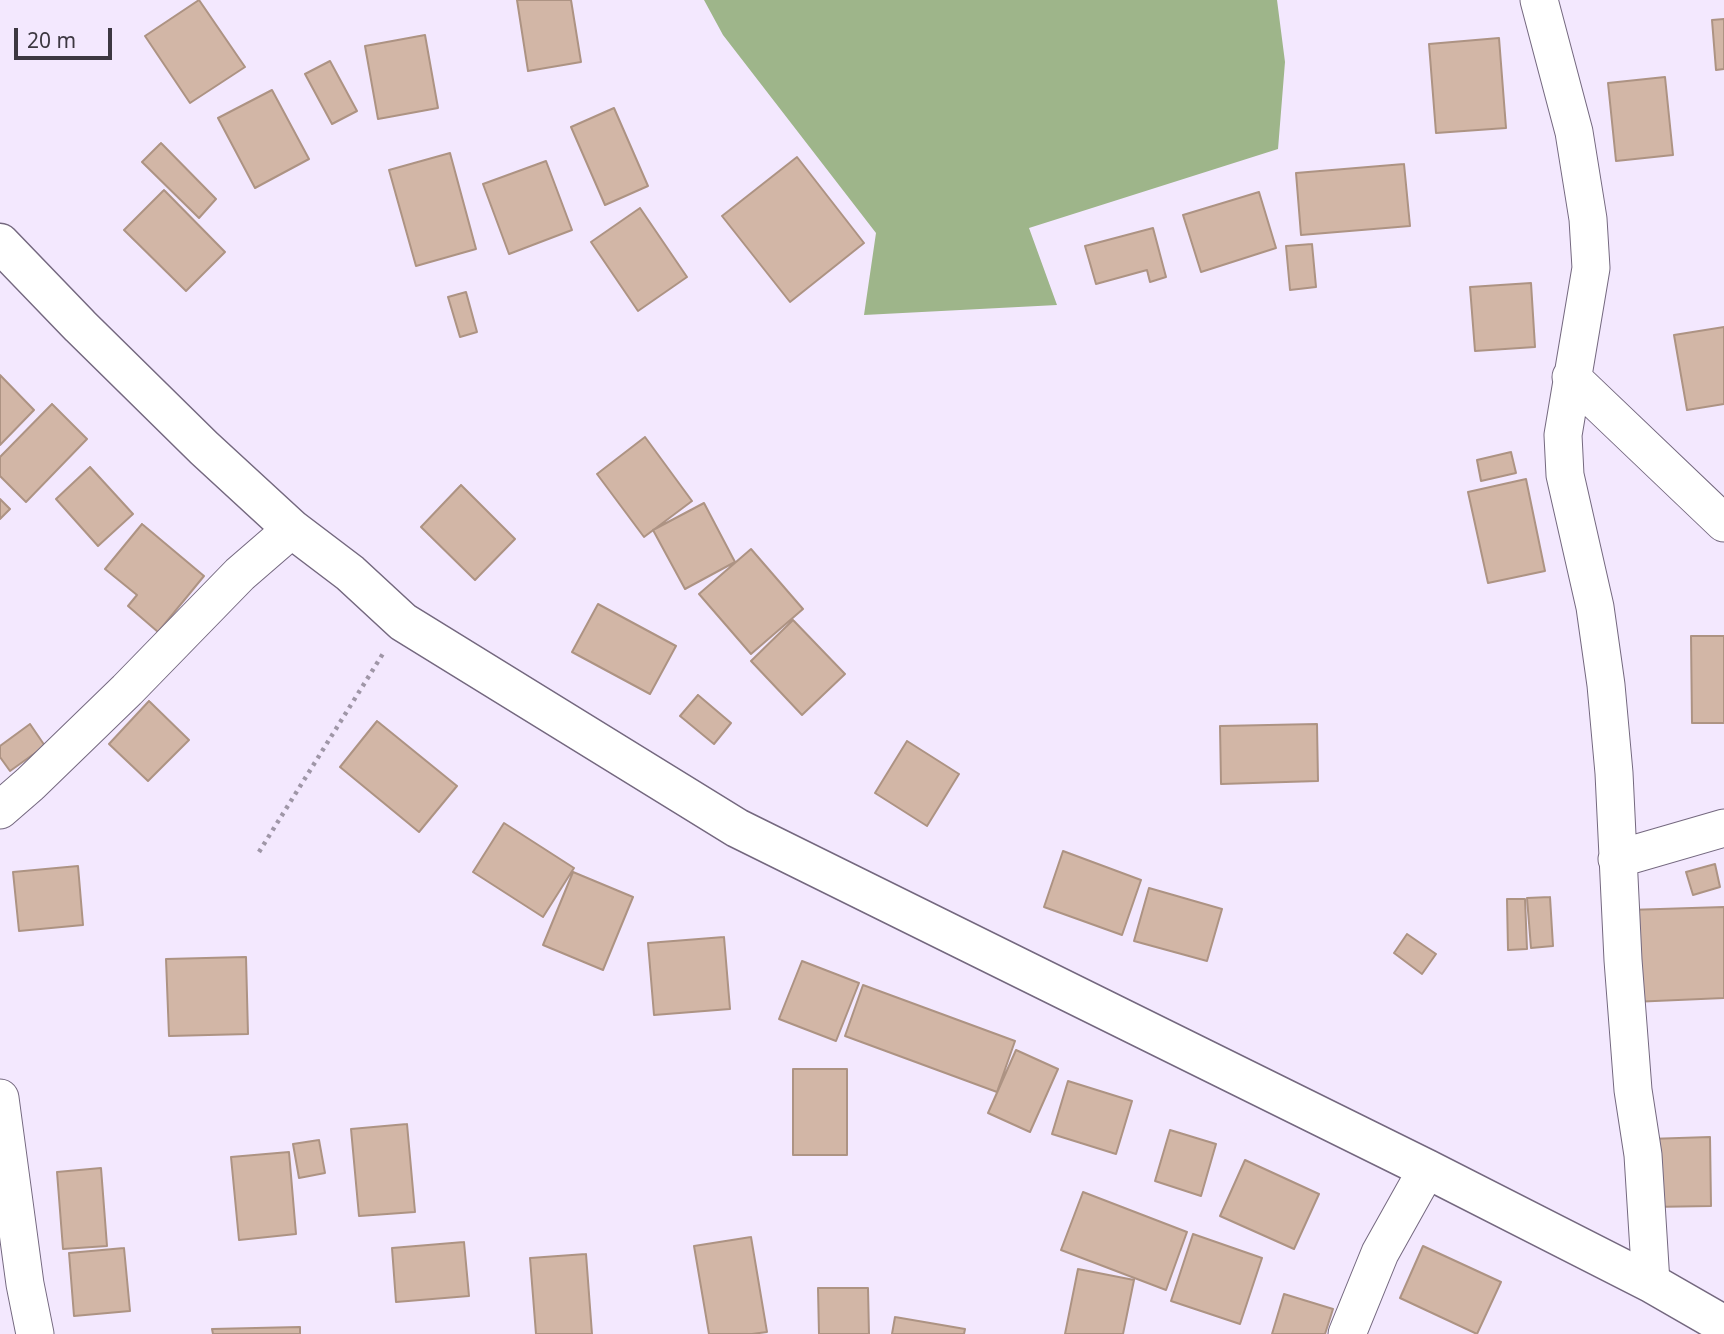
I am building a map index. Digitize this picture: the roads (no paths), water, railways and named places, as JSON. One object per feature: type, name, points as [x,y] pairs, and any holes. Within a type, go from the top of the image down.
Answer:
[{"type":"main road","points":[[0,243],[204,449],[292,529],[350,573],[403,622],[737,828],[1427,1169],[1651,1283],[1724,1325]]},
{"type":"street","points":[[1539,0],[1574,132],[1588,219],[1591,268],[1563,435],[1565,475],[1595,607],[1606,685],[1614,773],[1617,859],[1633,1090],[1643,1155],[1651,1283]]},
{"type":"street","points":[[1571,377],[1724,523]]},
{"type":"street","points":[[0,810],[127,690],[240,574],[292,529]]},
{"type":"street","points":[[1617,859],[1724,828]]},
{"type":"street","points":[[0,1098],[25,1284],[35,1334]]},
{"type":"street","points":[[1347,1334],[1380,1253],[1427,1169]]}]
